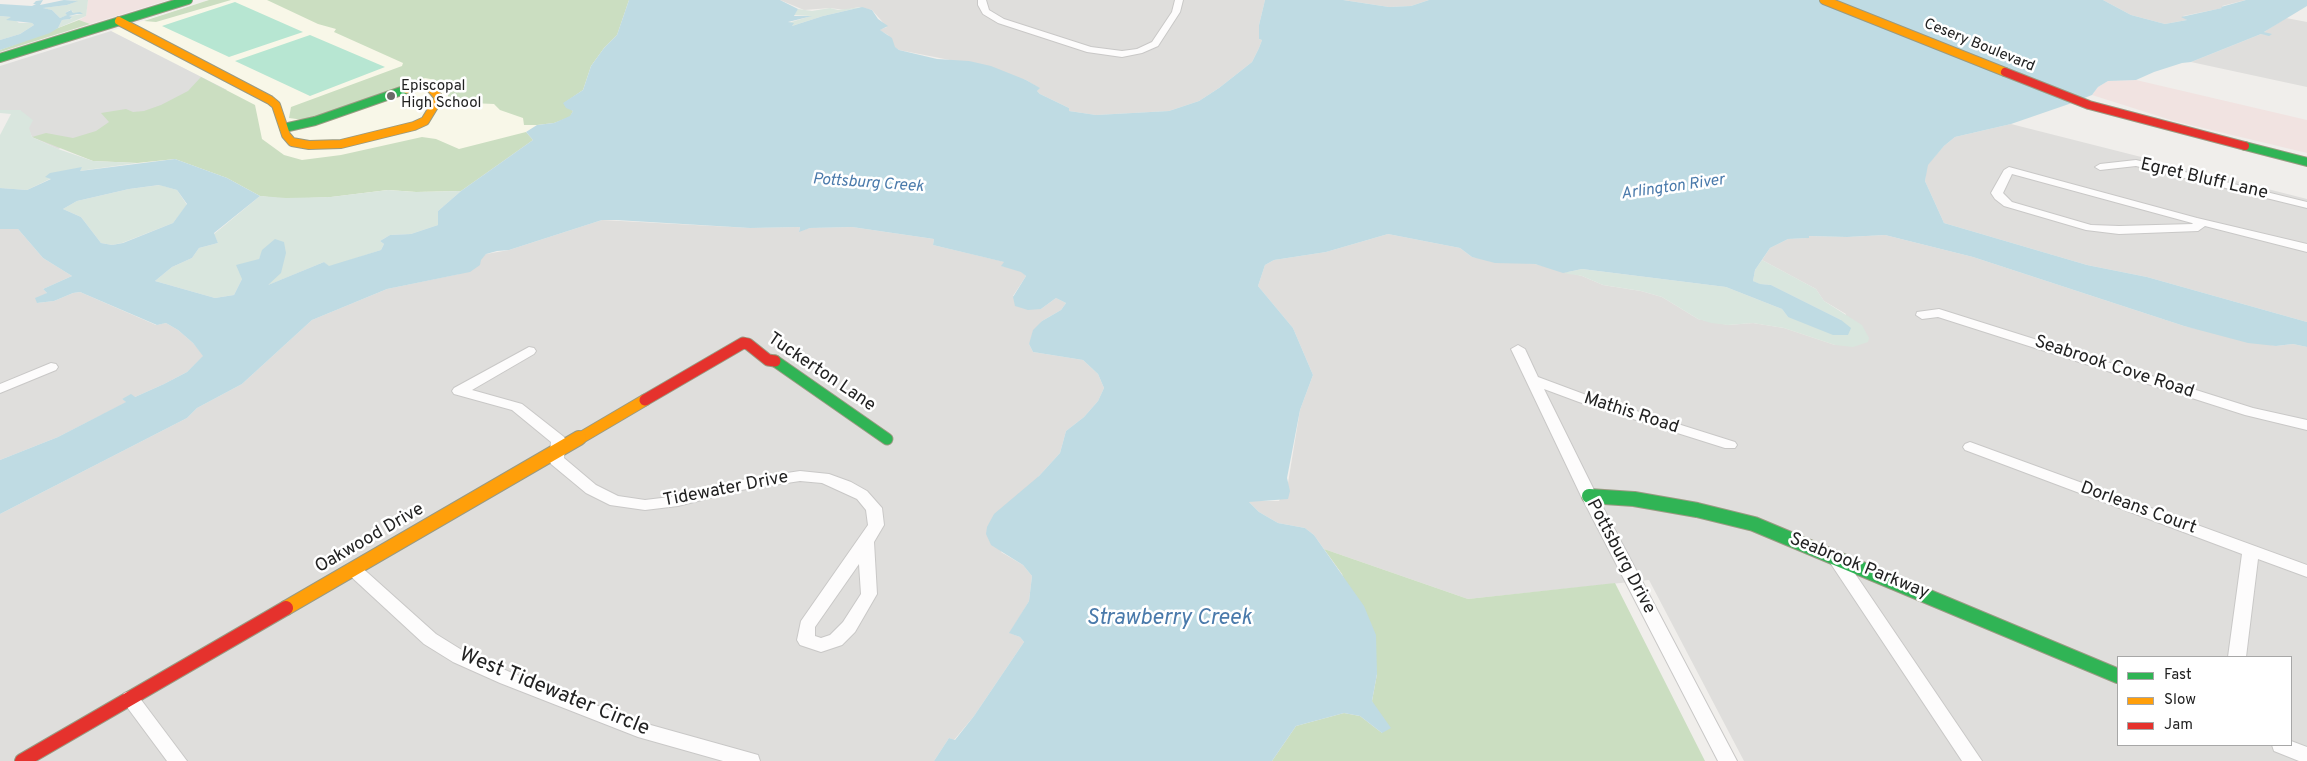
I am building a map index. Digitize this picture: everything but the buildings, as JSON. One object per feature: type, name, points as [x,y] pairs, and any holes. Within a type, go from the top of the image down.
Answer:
[{"type":"street","points":[[0,58],[188,0]]},
{"type":"street","points":[[982,0],[982,5],[986,12],[1001,21],[1101,53],[1131,53],[1149,48],[1160,39],[1176,12],[1179,0]]},
{"type":"street","name":"Cesery Boulevard","points":[[1824,0],[2092,103],[2188,132],[2307,162]]},
{"type":"street","name":"Cesery Boulevard","points":[[1839,0],[2092,103]]},
{"type":"street","points":[[119,21],[270,100],[276,105],[286,135],[292,142],[309,145],[340,144],[425,121],[439,98],[429,86],[417,85],[315,121],[284,128]]},
{"type":"street","name":"Egret Bluff Lane","points":[[2100,167],[2136,163],[2307,204]]},
{"type":"street","points":[[2202,222],[2198,227],[2120,230],[2090,228],[2008,204],[1997,193],[2009,170],[2307,248]]},
{"type":"street","name":"Seabrook Cove Road","points":[[1922,315],[1939,313],[2250,412],[2307,425]]},
{"type":"street","name":"Tuckerton Lane","points":[[734,346],[743,343],[748,344],[768,360],[778,362],[887,439]]},
{"type":"street","name":"Oakwood Drive","points":[[22,761],[559,450],[734,346]]},
{"type":"street","name":"Pottsburg Drive","points":[[1518,349],[1588,496],[1728,761]]},
{"type":"street","points":[[529,351],[459,391],[517,407],[559,440],[559,450]]},
{"type":"street","points":[[0,389],[50,367]]},
{"type":"street","name":"Mathis Road","points":[[1534,380],[1584,399],[1730,445]]},
{"type":"street","name":"Dorleans Court","points":[[1970,447],[2307,571]]},
{"type":"street","name":"Tidewater Drive","points":[[559,450],[556,460],[591,489],[614,501],[645,505],[678,501],[769,479],[800,476],[824,478],[846,486],[862,495],[874,508],[876,525],[807,626],[806,640],[821,645],[836,640],[849,627],[869,594],[866,542]]},
{"type":"street","name":"Seabrook Parkway","points":[[1588,496],[1634,499],[1697,510],[1754,524],[2117,676]]},
{"type":"street","points":[[2237,656],[2251,550]]},
{"type":"street","points":[[1835,557],[1974,761]]},
{"type":"street","name":"West Tidewater Circle","points":[[353,569],[430,638],[458,657],[506,678],[638,729],[751,761]]},
{"type":"street","points":[[130,698],[178,761]]},
{"type":"street","points":[[2283,746],[2307,756]]},
{"type":"shaded area","points":[[70,0],[88,0],[86,16],[58,28],[62,20],[72,18],[70,16],[82,14],[71,13],[73,12],[70,10],[65,13],[68,15],[60,18],[52,10],[42,8],[67,5],[77,1]]},
{"type":"shaded area","points":[[88,0],[168,0],[90,24],[79,20],[86,16]]},
{"type":"shaded area","name":"Episcopal High School","points":[[209,0],[629,0],[583,90],[461,191],[260,196],[227,178],[175,159],[137,163],[201,77],[111,31]]},
{"type":"shaded area","points":[[780,0],[1265,0],[1259,25],[1259,39],[1262,40],[1252,62],[1219,88],[1199,101],[1169,111],[1096,115],[1069,111],[1069,108],[1040,94],[1037,91],[1039,88],[1026,80],[955,61],[899,50],[894,47],[888,35],[879,30],[887,27],[872,10],[859,7],[845,10],[830,8],[804,10]]},
{"type":"shaded area","points":[[1343,0],[1429,0],[1411,6],[1389,7]]},
{"type":"shaded area","points":[[2103,0],[2246,0],[2222,6],[2223,8],[2183,16],[2187,20],[2165,24],[2131,15]]},
{"type":"shaded area","points":[[862,7],[823,16],[792,26],[793,23],[788,23],[811,16],[794,15],[798,9],[812,11],[830,8],[838,10]]},
{"type":"shaded area","points":[[0,16],[11,17],[19,23],[32,23],[34,25],[20,34],[0,40]]},
{"type":"shaded area","points":[[2286,18],[2307,22],[2307,87],[2191,62],[2261,34],[2271,35],[2264,32]]},
{"type":"shaded area","points":[[111,31],[227,90],[58,149],[32,137],[20,110],[0,110],[0,66]]},
{"type":"shaded area","points":[[2136,80],[2307,120],[2307,153],[2174,121],[2092,95],[2098,87],[2108,81]]},
{"type":"shaded area","points":[[0,110],[20,110],[33,120],[29,128],[32,137],[58,149],[93,161],[137,163],[79,171],[52,178],[27,190],[0,188],[0,135],[11,114],[0,113]]},
{"type":"shaded area","points":[[2011,124],[2307,199],[2307,322],[2147,277],[2087,265],[1944,223],[1925,181],[1927,165],[1955,137]]},
{"type":"shaded area","points":[[160,185],[177,190],[187,205],[173,223],[122,243],[112,245],[101,243],[81,217],[63,209],[77,201],[129,189]]},
{"type":"shaded area","points":[[388,190],[416,192],[461,191],[438,211],[438,225],[411,234],[390,235],[380,241],[384,244],[381,250],[329,267],[324,262],[266,286],[263,250],[259,259],[242,279],[234,295],[215,298],[155,281],[172,267],[192,258],[199,248],[218,243],[214,234],[260,196],[286,198],[331,197]]},
{"type":"shaded area","points":[[602,220],[750,228],[800,227],[799,231],[810,228],[852,227],[934,239],[933,245],[1005,262],[1002,266],[1021,271],[1026,276],[1013,296],[1041,309],[1056,298],[1066,303],[1061,310],[1042,321],[1029,344],[1033,352],[1083,360],[1098,374],[1104,388],[1098,401],[1084,417],[1066,431],[1060,453],[1039,476],[1001,552],[1023,565],[1032,576],[1029,601],[1010,633],[1020,637],[1024,642],[974,716],[954,740],[949,738],[934,761],[0,761],[0,514],[187,418],[197,408],[242,384],[312,320],[387,289],[459,274],[486,254],[509,250]]},
{"type":"shaded area","points":[[0,229],[18,229],[43,258],[72,276],[43,289],[47,293],[37,303],[54,301],[80,292],[156,325],[166,323],[178,330],[193,343],[204,356],[187,372],[164,384],[135,397],[122,399],[127,402],[58,437],[0,460]]},
{"type":"shaded area","points":[[1388,234],[1460,248],[1472,257],[1535,264],[1582,276],[1603,285],[1641,291],[1662,297],[1698,319],[1728,325],[1753,323],[1784,328],[1835,345],[1846,314],[1824,301],[1816,289],[1762,260],[1770,248],[1788,239],[1808,238],[1808,236],[1847,237],[1885,235],[1973,257],[2184,326],[2276,346],[2293,344],[2307,347],[2307,761],[1744,761],[1649,580],[1468,599],[1324,549],[1314,535],[1305,528],[1278,523],[1259,512],[1248,501],[1279,501],[1288,483],[1300,410],[1313,375],[1293,328],[1258,286],[1265,265],[1274,260],[1326,252]]},
{"type":"shaded area","points":[[1762,260],[1816,289],[1824,301],[1862,325],[1869,338],[1868,342],[1853,347],[1835,345],[1784,328],[1753,323],[1728,325],[1711,323],[1698,319],[1662,297],[1641,291],[1603,285],[1582,276],[1563,273],[1582,269],[1726,287],[1782,309],[1788,317],[1841,320],[1771,285],[1759,284],[1753,281],[1755,270]]},
{"type":"green space","points":[[209,0],[231,0],[156,22],[144,21]]},
{"type":"green space","points":[[267,0],[629,0],[617,35],[604,48],[591,66],[583,90],[564,103],[573,111],[570,117],[554,123],[524,125],[523,118],[500,110],[494,104],[448,102],[448,95],[435,80],[425,78],[304,120],[289,118],[291,107],[402,66],[403,63],[334,32],[336,29],[318,24]]},
{"type":"green space","points":[[235,2],[303,32],[229,57],[162,26]]},
{"type":"green space","points":[[79,20],[90,24],[0,52],[0,50]]},
{"type":"green space","points":[[310,35],[385,67],[310,96],[235,61]]},
{"type":"green space","points":[[201,77],[255,105],[262,139],[284,155],[302,160],[341,155],[422,137],[436,139],[459,149],[526,132],[533,140],[461,191],[416,192],[388,190],[331,197],[286,199],[260,196],[227,178],[175,159],[137,163],[93,161],[32,137],[46,133],[73,138],[96,131],[109,122],[101,113],[126,109],[133,112],[144,111],[161,105],[188,91]]},
{"type":"green space","points":[[1324,549],[1468,599],[1615,583],[1705,761],[1272,761],[1296,726],[1344,713],[1360,716],[1382,733],[1372,701],[1377,674],[1342,574]]},
{"type":"water","points":[[43,0],[40,5],[64,0],[78,1],[67,5],[43,8],[52,10],[60,18],[67,15],[65,13],[71,10],[73,13],[80,12],[83,14],[69,16],[72,17],[62,20],[58,28],[50,33],[0,50],[0,40],[20,34],[34,25],[32,23],[6,20],[11,17],[0,16],[0,4],[32,6],[36,4],[33,4],[36,1]]},
{"type":"water","points":[[629,0],[780,0],[798,9],[794,16],[812,16],[788,22],[794,23],[792,26],[823,16],[862,7],[872,10],[878,19],[888,26],[880,30],[892,38],[895,47],[899,50],[937,59],[969,61],[991,66],[1026,80],[1040,88],[1037,91],[1040,94],[1069,108],[1069,111],[1096,115],[1169,111],[1199,101],[1219,88],[1252,62],[1262,40],[1259,39],[1259,25],[1265,0],[1343,0],[1389,7],[1411,6],[1429,0],[2103,0],[2131,15],[2165,24],[2187,20],[2181,17],[2222,8],[2246,0],[2307,0],[2307,6],[2264,32],[2272,34],[2269,36],[2261,34],[2191,62],[2154,72],[2136,80],[2108,81],[2098,87],[2092,95],[2069,104],[2011,124],[1955,137],[1944,146],[1928,165],[1925,181],[1944,223],[2087,265],[2147,277],[2307,322],[2307,347],[2293,344],[2276,346],[2248,343],[2184,326],[1973,257],[1885,235],[1809,236],[1809,238],[1788,239],[1770,248],[1755,270],[1753,281],[1771,285],[1841,320],[1851,328],[1848,335],[1833,335],[1788,317],[1782,309],[1726,287],[1582,269],[1563,273],[1535,264],[1495,263],[1472,257],[1460,248],[1388,234],[1326,252],[1274,260],[1265,265],[1258,286],[1293,328],[1313,375],[1300,410],[1287,478],[1290,491],[1288,499],[1249,502],[1259,512],[1278,523],[1305,528],[1314,535],[1364,606],[1376,635],[1377,674],[1372,701],[1391,728],[1382,733],[1360,716],[1344,713],[1296,726],[1272,761],[934,761],[949,738],[955,740],[974,716],[1024,642],[1020,637],[1009,633],[1029,601],[1032,576],[1023,565],[991,545],[986,534],[987,527],[994,514],[1039,476],[1060,453],[1066,431],[1084,417],[1098,401],[1104,388],[1098,374],[1083,360],[1033,352],[1029,344],[1033,330],[1042,321],[1061,310],[1066,303],[1056,298],[1041,309],[1028,310],[1015,306],[1013,297],[1026,276],[1021,272],[1001,266],[1004,262],[933,245],[934,239],[852,227],[810,228],[799,232],[800,227],[750,228],[602,220],[509,250],[486,254],[481,260],[480,265],[470,272],[387,289],[312,320],[242,384],[197,408],[187,418],[0,514],[0,460],[58,437],[126,402],[122,399],[131,394],[135,397],[164,384],[187,372],[203,356],[193,343],[178,330],[166,323],[157,325],[80,292],[54,301],[37,303],[35,298],[47,293],[43,289],[72,276],[43,258],[18,229],[0,229],[0,188],[27,190],[51,179],[45,177],[50,173],[82,167],[80,171],[175,159],[227,178],[260,196],[214,233],[218,243],[199,248],[192,258],[172,267],[155,281],[215,298],[234,295],[242,279],[236,265],[259,259],[262,250],[275,239],[284,242],[286,253],[281,273],[268,285],[324,262],[329,266],[381,250],[384,244],[380,241],[390,235],[411,234],[438,225],[438,211],[461,191],[533,140],[526,132],[537,125],[554,123],[570,116],[573,111],[566,108],[563,103],[583,90],[591,66],[604,48],[617,35]],"holes":[[[159,185],[177,190],[187,204],[173,223],[123,243],[112,245],[101,243],[81,217],[63,209],[77,201],[129,189]]]},
{"type":"traffic: fast","points":[[0,58],[188,0]]},
{"type":"traffic: fast","points":[[284,128],[315,121],[407,89]]},
{"type":"traffic: fast","points":[[2245,146],[2307,162]]},
{"type":"traffic: fast","points":[[775,361],[887,439]]},
{"type":"traffic: fast","points":[[1589,496],[1634,499],[1697,510],[1754,524],[2117,676]]},
{"type":"traffic: slow","points":[[1824,0],[2005,72]]},
{"type":"traffic: slow","points":[[119,21],[270,100],[276,105],[286,135],[292,142],[309,145],[341,144],[414,126],[425,121],[439,98],[429,86],[417,85],[407,89]]},
{"type":"traffic: slow","points":[[286,608],[645,400]]},
{"type":"traffic: jam","points":[[2005,72],[2089,105],[2245,146]]},
{"type":"traffic: jam","points":[[645,400],[743,343],[748,344],[768,360],[775,361]]},
{"type":"traffic: jam","points":[[22,761],[286,608]]},
{"type":"place","name":"Episcopal High School","points":[[391,96]]},
{"type":"water label","name":"Pottsburg Creek","points":[[868,184]]},
{"type":"water label","name":"Arlington River","points":[[1673,188]]},
{"type":"water label","name":"Strawberry Creek","points":[[1169,620]]}]
